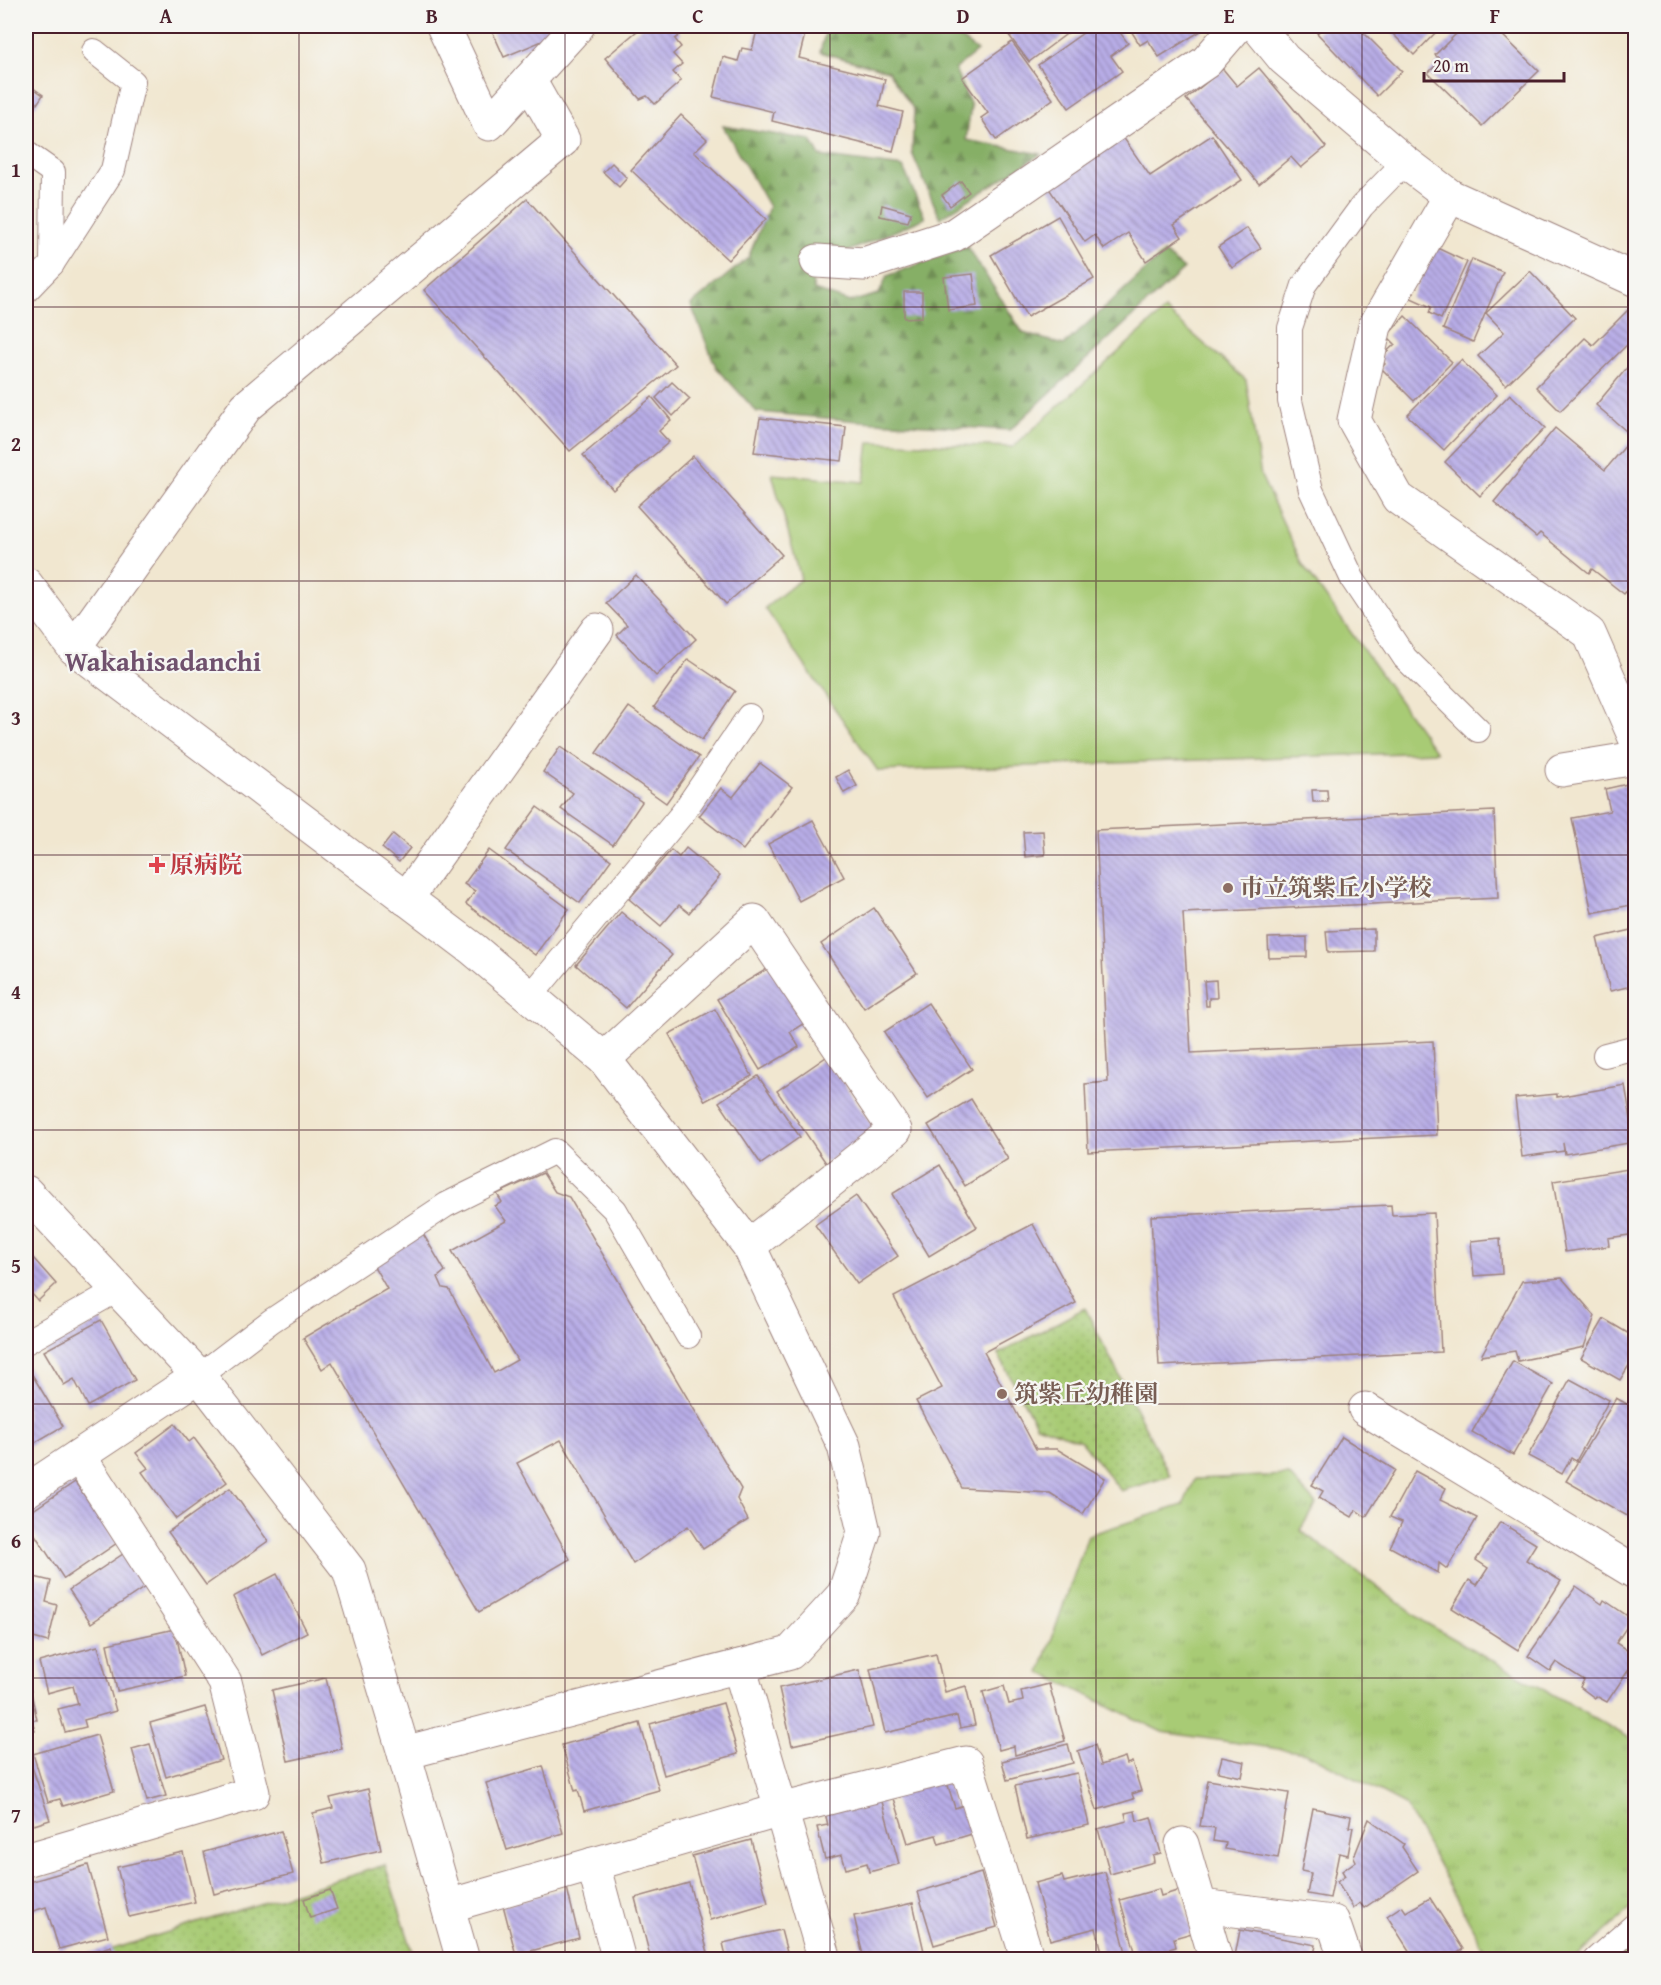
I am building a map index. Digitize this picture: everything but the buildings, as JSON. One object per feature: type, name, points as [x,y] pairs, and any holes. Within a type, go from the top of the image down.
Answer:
[{"type":"street","points":[[443,26],[489,124],[578,26]]},
{"type":"street","points":[[817,261],[864,264],[954,234],[1206,62],[1237,26]]},
{"type":"street","points":[[1257,26],[1284,59],[1405,162],[1450,196],[1635,280]]},
{"type":"street","points":[[74,648],[246,407],[563,140],[529,80]]},
{"type":"street","points":[[1450,196],[1375,326],[1354,420],[1398,498],[1588,633],[1635,740]]},
{"type":"street","points":[[26,584],[74,648],[473,949],[604,1059],[749,1246],[844,1446],[864,1532],[844,1594],[790,1653],[404,1753]]},
{"type":"street","points":[[406,899],[597,630]]},
{"type":"street","points":[[1562,770],[1635,758]]},
{"type":"street","points":[[604,1059],[754,921],[895,1130],[749,1246]]},
{"type":"street","points":[[26,1192],[199,1376],[349,1570],[463,1959]]},
{"type":"street","points":[[26,1491],[199,1376]]},
{"type":"street","points":[[1365,1409],[1635,1573]]},
{"type":"street","points":[[26,1860],[253,1793],[225,1682],[79,1456]]},
{"type":"street","points":[[739,1666],[825,1959]]},
{"type":"street","points":[[448,1906],[781,1810],[966,1764],[1028,1959]]},
{"type":"street","points":[[1182,1844],[1216,1959]]},
{"type":"street","points":[[593,1864],[619,1959]]},
{"type":"street","points":[[1201,1906],[1333,1922],[1346,1959]]},
{"type":"lane","points":[[26,291],[52,264],[113,170],[133,82],[94,51]]},
{"type":"lane","points":[[26,153],[53,172],[52,264]]},
{"type":"lane","points":[[1405,162],[1362,206],[1304,285],[1290,328],[1290,401],[1311,490],[1353,580],[1405,658],[1478,730]]},
{"type":"lane","points":[[530,997],[682,814],[749,716]]},
{"type":"lane","points":[[1605,1055],[1635,1047]]},
{"type":"lane","points":[[199,1376],[271,1321],[446,1205],[555,1151],[615,1210],[688,1336]]},
{"type":"lane","points":[[26,1342],[117,1290]]},
{"type":"lane","points":[[1595,1959],[1635,1924]]},
{"type":"green space","points":[[827,26],[944,26],[977,51],[955,69],[971,106],[966,140],[1041,154],[940,218],[912,153],[914,110],[888,71],[820,52]]},
{"type":"green space","points":[[723,126],[811,140],[820,156],[903,167],[925,218],[849,251],[806,252],[814,290],[850,302],[879,294],[887,276],[967,246],[1023,333],[1064,345],[1164,253],[1184,269],[1010,430],[757,412],[716,367],[691,305],[748,258],[769,207]]},
{"type":"green space","points":[[1165,310],[1246,380],[1261,476],[1303,565],[1436,752],[878,771],[765,608],[801,579],[772,474],[864,482],[869,442],[1013,447]]},
{"type":"green space","points":[[1085,1308],[1170,1476],[1121,1491],[1081,1441],[1036,1425],[998,1354]]},
{"type":"green space","points":[[1289,1475],[1316,1504],[1300,1530],[1426,1623],[1635,1741],[1635,1905],[1575,1959],[1490,1959],[1405,1805],[1306,1753],[1162,1732],[1040,1672],[1088,1535],[1183,1505],[1195,1479]]},
{"type":"green space","points":[[385,1865],[415,1959],[113,1960],[110,1950]]},
{"type":"green space","points":[[1635,1939],[1635,1959],[1612,1959]]},
{"type":"place","name":"原病院","points":[[157,865]]},
{"type":"place","name":"市立筑紫丘小学校","points":[[1228,888]]},
{"type":"place","name":"筑紫丘幼稚園","points":[[1002,1394]]},
{"type":"district","name":"Wakahisadanchi","points":[[163,662]]}]
